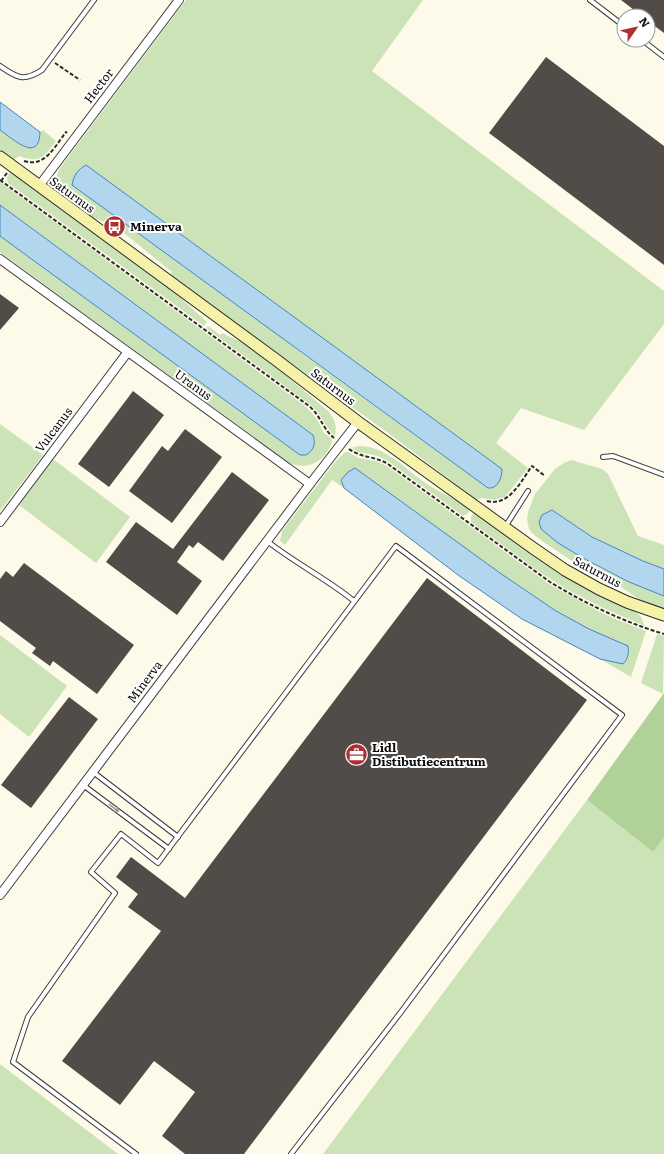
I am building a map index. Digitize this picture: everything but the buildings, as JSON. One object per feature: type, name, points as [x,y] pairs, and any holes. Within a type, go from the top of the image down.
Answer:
[{"type":"main road","name":"Saturnus","points":[[0,158],[276,360],[358,422],[560,566],[599,589],[627,602],[664,615]]},
{"type":"street","name":"Hector","points":[[39,186],[179,0]]},
{"type":"street","name":"Uranus","points":[[0,259],[127,353],[310,484]]},
{"type":"street","name":"Vulcanus","points":[[0,522],[127,353]]},
{"type":"street","points":[[310,484],[358,422]]},
{"type":"street","name":"Minerva","points":[[0,895],[310,484]]},
{"type":"lane","points":[[0,66],[12,74],[22,78],[32,76],[42,70],[94,0]]},
{"type":"lane","points":[[590,0],[616,20]]},
{"type":"lane","points":[[652,48],[664,57]]},
{"type":"lane","points":[[603,457],[613,456],[664,475]]},
{"type":"lane","points":[[504,527],[528,491]]},
{"type":"lane","points":[[267,541],[354,601]]},
{"type":"lane","points":[[136,1154],[13,1062],[28,1017],[115,893],[91,872],[121,834],[158,863],[396,546],[622,715],[401,1012],[291,1154]]},
{"type":"lane","points":[[93,772],[178,837]]},
{"type":"lane","points":[[82,785],[169,849]]},
{"type":"path","points":[[50,59],[80,80]]},
{"type":"path","points":[[21,160],[32,163],[42,160],[66,132],[75,139]]},
{"type":"path","points":[[8,171],[1,180],[309,406],[316,413],[326,431],[334,438]]},
{"type":"path","points":[[350,449],[358,455],[376,458],[388,464],[550,582],[574,596],[632,623],[664,634]]},
{"type":"path","points":[[483,500],[496,503],[505,499],[532,466],[545,476]]},
{"type":"green space","points":[[186,0],[423,0],[372,71],[664,291],[664,324],[584,430],[521,408],[496,443],[528,468],[505,497],[494,500],[482,498],[477,500],[388,433],[170,275],[172,272],[112,224],[111,226],[88,215],[70,201],[62,194],[57,185],[57,174]],"holes":[[[86,165],[502,469],[492,488],[488,488],[300,352],[79,169]]]},
{"type":"green space","points":[[0,130],[26,148],[40,139],[40,132],[43,130],[56,141],[41,158],[32,159],[19,156],[14,160],[0,150]]},
{"type":"green space","points":[[10,172],[173,291],[207,322],[204,326],[8,183],[7,178]]},
{"type":"green space","points":[[0,182],[305,406],[318,421],[324,433],[331,438],[332,441],[325,455],[315,463],[308,465],[301,466],[286,462],[0,252],[0,236],[300,455],[306,455],[315,442],[313,435],[0,205]]},
{"type":"green space","points":[[208,326],[220,335],[222,333],[243,343],[265,358],[328,411],[335,423],[335,436],[312,406],[206,328]]},
{"type":"green space","points":[[0,424],[43,455],[0,511]]},
{"type":"green space","points":[[358,446],[377,450],[395,459],[427,484],[471,509],[463,516],[388,461],[378,456],[358,452],[352,448]]},
{"type":"green space","points":[[345,452],[359,458],[376,461],[387,466],[549,584],[602,613],[646,631],[631,677],[600,659],[623,664],[589,629],[556,611],[500,573],[355,468],[341,480],[344,488],[332,480],[285,545],[280,541],[282,531],[335,462]]},
{"type":"green space","points":[[53,459],[130,517],[96,563],[19,505]]},
{"type":"green space","points":[[571,460],[602,469],[608,474],[638,536],[664,545],[664,569],[643,561],[592,537],[552,510],[541,529],[569,550],[584,559],[631,583],[664,596],[664,609],[646,604],[621,587],[575,563],[542,541],[529,529],[527,519],[528,512],[535,494],[555,469]]},
{"type":"green space","points":[[474,512],[558,572],[593,593],[636,612],[641,617],[645,626],[603,608],[566,589],[541,573],[471,522],[471,517]]},
{"type":"green space","points":[[657,634],[664,636],[663,694],[641,683]]},
{"type":"green space","points":[[0,635],[67,686],[29,737],[0,714]]},
{"type":"green space","points":[[664,693],[664,838],[653,852],[587,800]]},
{"type":"green space","points":[[587,800],[653,852],[664,838],[664,1154],[323,1154]]},
{"type":"green space","points":[[0,1064],[118,1154],[0,1154]]},
{"type":"water","points":[[0,102],[40,132],[39,141],[35,146],[30,148],[24,146],[0,130]]},
{"type":"water","points":[[86,165],[502,469],[497,485],[488,488],[72,185],[76,173]]},
{"type":"water","points":[[0,205],[313,435],[313,449],[306,455],[300,455],[0,236]]},
{"type":"water","points":[[355,468],[500,573],[556,611],[589,629],[628,646],[628,656],[625,662],[623,664],[600,659],[522,619],[458,575],[344,488],[341,480],[348,472]]},
{"type":"water","points":[[552,510],[592,537],[643,561],[664,569],[664,596],[629,582],[558,543],[541,529],[539,522],[542,515]]},
{"type":"place","name":"Minerva","points":[[114,227]]},
{"type":"place","name":"Lidl Distibutiecentrum","points":[[357,755]]}]
